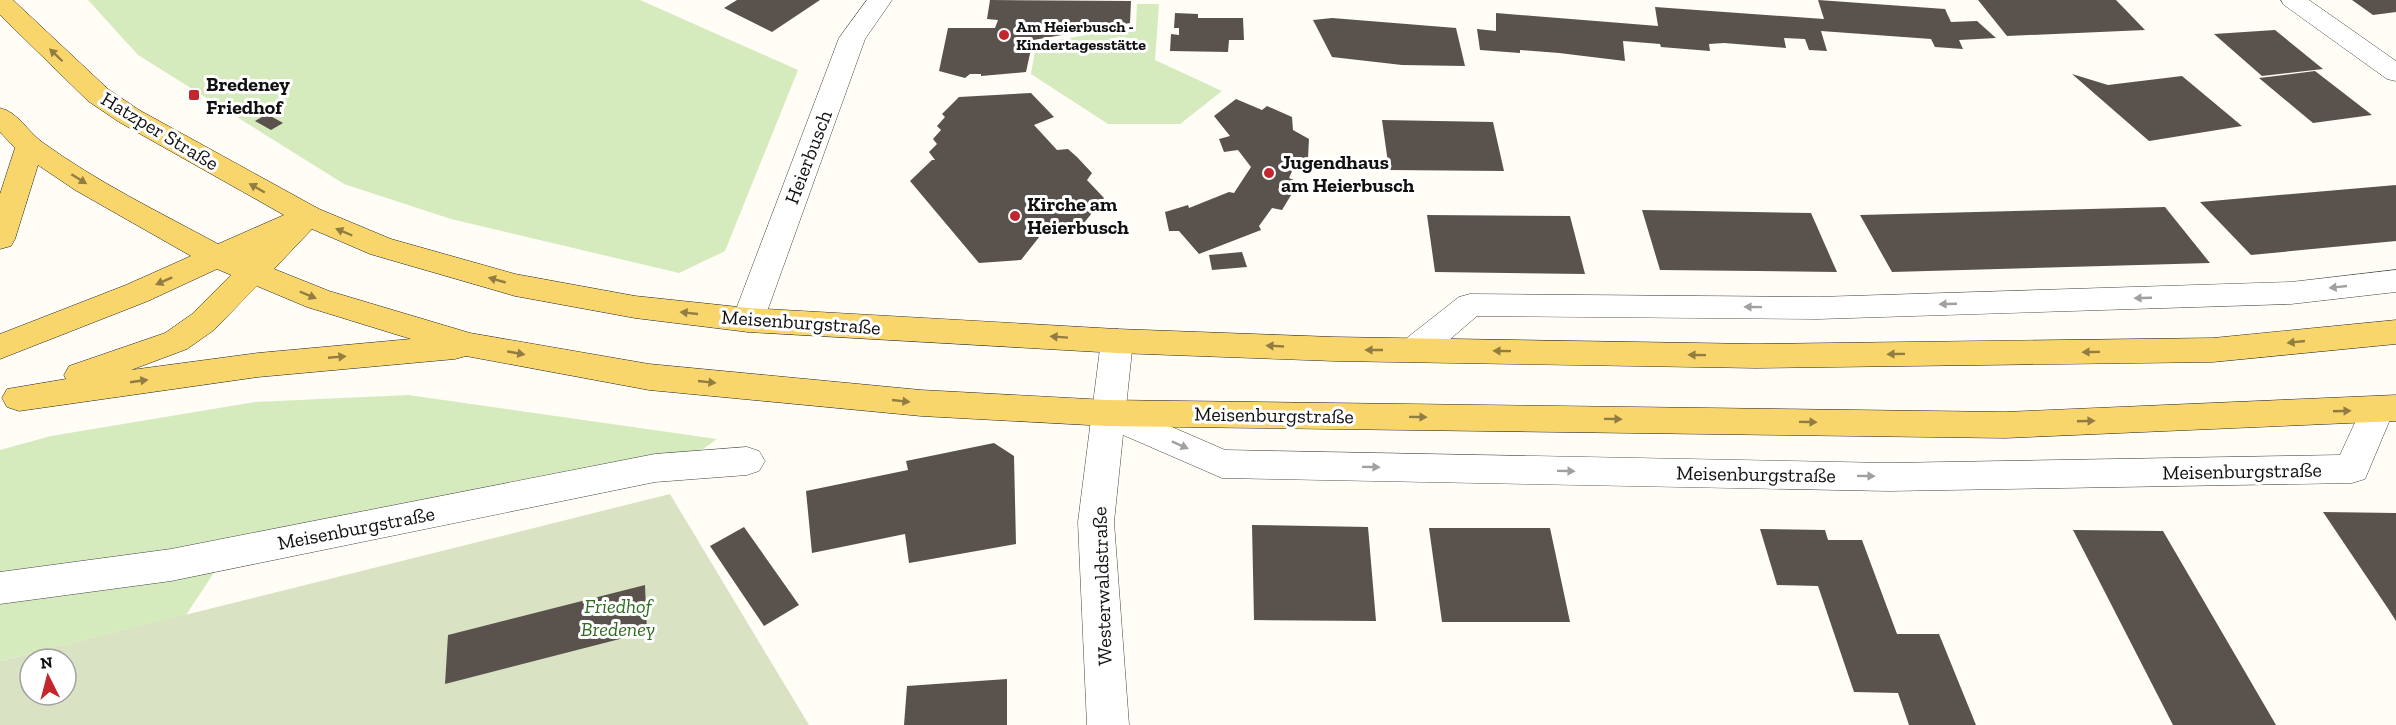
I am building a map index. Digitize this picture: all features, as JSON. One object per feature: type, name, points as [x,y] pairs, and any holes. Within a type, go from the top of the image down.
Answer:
[{"type":"main road","name":"Hatzper Straße","points":[[0,1],[98,95],[129,116],[308,216]]},
{"type":"main road","points":[[0,116],[30,147],[85,183],[218,257]]},
{"type":"main road","points":[[0,239],[30,147]]},
{"type":"main road","name":"Meisenburgstraße","points":[[308,216],[381,247],[515,285],[635,307],[748,320],[1117,341],[1334,350],[1756,356],[2213,350],[2396,332]]},
{"type":"main road","points":[[0,347],[136,293],[308,216]]},
{"type":"main road","points":[[10,400],[176,341],[203,322],[308,216]]},
{"type":"main road","name":"Meisenburgstraße","points":[[218,257],[318,299],[470,345],[649,377],[921,403],[1107,413],[2005,424],[2386,409]]},
{"type":"main road","points":[[10,400],[258,365],[470,345]]},
{"type":"street","name":"Heierbusch","points":[[748,320],[852,38],[880,0]]},
{"type":"street","points":[[2293,0],[2396,73]]},
{"type":"street","points":[[1415,350],[1470,305],[1830,307],[2291,292],[2396,281]]},
{"type":"street","name":"Westerwaldstraße","points":[[1108,725],[1096,522],[1117,341]]},
{"type":"street","name":"Meisenburgstraße","points":[[1107,413],[1222,464],[1889,477],[2352,469],[2386,409]]},
{"type":"street","name":"Meisenburgstraße","points":[[0,588],[171,565],[655,468],[747,461]]},
{"type":"green space","points":[[88,0],[640,0],[798,70],[725,251],[679,273],[451,219],[344,184],[138,55]]},
{"type":"green space","points":[[1137,4],[1159,4],[1155,60],[1222,91],[1180,124],[1108,124],[1031,74],[1036,44],[1136,26]]},
{"type":"green space","points":[[408,395],[717,439],[703,449],[233,544],[186,615],[57,647],[18,647],[18,657],[0,661],[0,450],[51,436],[255,402]]},
{"type":"green space","name":"Friedhof Bredeney","points":[[670,494],[809,725],[0,725],[0,661],[18,657],[18,707],[78,707],[78,647],[56,647]]},
{"type":"building","points":[[737,0],[820,0],[772,32],[724,8]]},
{"type":"building","name":"Am Heierbusch - Kindertagesstätte","points":[[990,0],[1131,1],[1130,23],[1022,42],[1021,49],[1031,49],[1026,72],[981,76],[981,74],[970,74],[965,78],[939,71],[948,28],[995,28],[998,20],[987,19]]},
{"type":"building","points":[[1818,0],[1945,9],[1951,22],[1977,21],[1996,38],[1959,40],[1963,49],[1935,47],[1931,39],[1821,31],[1827,51],[1809,50],[1805,39],[1784,38],[1786,48],[1709,44],[1710,51],[1623,41],[1625,61],[1520,50],[1520,53],[1480,50],[1477,29],[1496,31],[1496,13],[1658,26],[1655,7],[1824,19]]},
{"type":"building","points":[[1978,0],[2116,0],[2145,30],[2007,36]]},
{"type":"building","points":[[2352,0],[2396,0],[2396,12],[2373,15]]},
{"type":"building","points":[[1175,13],[1198,14],[1198,18],[1243,18],[1244,40],[1229,40],[1228,52],[1170,51],[1171,34],[1179,35],[1179,28],[1174,28]]},
{"type":"building","points":[[1332,18],[1456,28],[1465,66],[1402,65],[1332,57],[1313,20]]},
{"type":"building","points":[[2275,30],[2323,69],[2262,76],[2214,34]]},
{"type":"building","points":[[2315,71],[2372,115],[2313,123],[2259,78]]},
{"type":"building","points":[[2072,74],[2108,85],[2182,76],[2242,126],[2149,141]]},
{"type":"building","name":"Kirche am Heierbusch","points":[[1031,93],[1054,117],[1034,125],[1057,150],[1068,149],[1077,157],[1092,173],[1087,180],[1104,198],[1075,234],[1040,236],[1021,260],[979,263],[910,181],[932,160],[935,160],[929,152],[937,144],[933,139],[941,130],[937,126],[945,117],[942,114],[959,97]]},
{"type":"building","name":"Jugendhaus am Heierbusch","points":[[1236,99],[1262,110],[1267,106],[1292,117],[1293,130],[1309,139],[1308,158],[1298,158],[1289,178],[1299,182],[1282,210],[1272,208],[1259,226],[1261,230],[1199,254],[1179,231],[1169,231],[1165,212],[1188,205],[1189,208],[1229,192],[1234,193],[1251,167],[1238,150],[1224,152],[1219,139],[1230,136],[1214,116]]},
{"type":"building","points":[[267,114],[283,123],[271,130],[255,121]]},
{"type":"building","points":[[1382,120],[1493,122],[1504,171],[1389,170]]},
{"type":"building","points":[[2396,185],[2396,241],[2251,255],[2200,202]]},
{"type":"building","points":[[2165,207],[2210,263],[1892,272],[1860,215]]},
{"type":"building","points":[[1642,210],[1811,213],[1837,272],[1660,270]]},
{"type":"building","points":[[1427,215],[1570,216],[1585,274],[1435,272]]},
{"type":"building","points":[[1242,252],[1247,267],[1212,270],[1209,255]]},
{"type":"building","points":[[994,443],[1014,456],[1016,544],[909,563],[905,534],[812,553],[806,491],[908,470],[906,461]]},
{"type":"building","points":[[2323,512],[2396,513],[2396,621],[2389,610]]},
{"type":"building","points":[[1252,525],[1368,527],[1376,621],[1254,620]]},
{"type":"building","points":[[744,527],[799,605],[764,626],[710,546]]},
{"type":"building","points":[[1429,528],[1550,528],[1570,622],[1442,622]]},
{"type":"building","points":[[1760,529],[1825,530],[1828,540],[1862,540],[1897,634],[1939,634],[1976,725],[1909,725],[1898,693],[1854,692],[1818,586],[1777,585]]},
{"type":"building","points":[[2073,530],[2163,531],[2276,725],[2173,725]]},
{"type":"building","points":[[645,585],[647,632],[445,684],[448,635]]},
{"type":"building","points":[[1007,679],[1007,725],[904,725],[907,686]]},
{"type":"place","name":"Am Heierbusch - Kindertagesstätte","points":[[1004,35]]},
{"type":"place","name":"Bredeney Friedhof","points":[[194,95]]},
{"type":"place","name":"Jugendhaus am Heierbusch","points":[[1269,173]]},
{"type":"place","name":"Kirche am Heierbusch","points":[[1015,216]]}]
